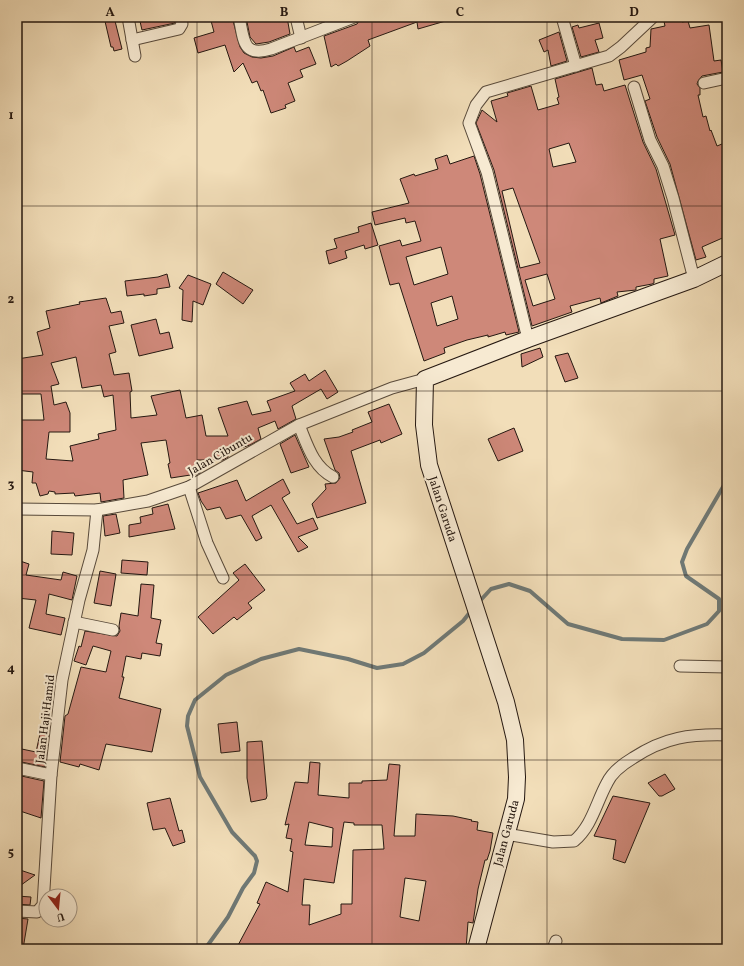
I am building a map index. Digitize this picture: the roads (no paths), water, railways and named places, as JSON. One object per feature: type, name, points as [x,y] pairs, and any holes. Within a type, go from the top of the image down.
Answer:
[{"type":"street","points":[[128,17],[135,56]]},
{"type":"street","points":[[132,40],[179,29],[182,24],[181,17]]},
{"type":"street","points":[[239,17],[246,46],[250,51],[257,53],[301,38],[354,17]]},
{"type":"street","points":[[296,17],[301,38]]},
{"type":"street","points":[[562,17],[576,66]]},
{"type":"street","points":[[528,339],[486,172],[469,120],[476,105],[486,92],[609,56],[622,47],[653,17]]},
{"type":"street","points":[[704,83],[727,78]]},
{"type":"street","points":[[634,87],[650,140],[663,166],[673,198],[694,280]]},
{"type":"street","points":[[425,379],[528,339],[694,280],[726,267]]},
{"type":"street","name":"Jalan Cibuntu","points":[[17,509],[97,510],[148,501],[189,487],[298,425],[392,388],[425,379]]},
{"type":"street","name":"Jalan Garuda","points":[[425,379],[425,440],[433,482],[506,702],[515,740],[517,777],[516,800],[476,949]]},
{"type":"street","points":[[298,425],[315,462],[325,473],[333,477]]},
{"type":"street","points":[[189,487],[207,543],[223,578]]},
{"type":"street","name":"Jalan Haji Hamid","points":[[17,911],[37,912],[43,905],[51,775],[62,680],[74,622],[92,550],[97,510]]},
{"type":"street","points":[[74,622],[113,630]]},
{"type":"street","points":[[680,666],[727,667]]},
{"type":"street","points":[[506,834],[553,842],[574,841],[586,829],[607,781],[626,763],[656,745],[674,738],[702,734],[727,734]]},
{"type":"street","points":[[17,768],[51,775]]},
{"type":"waterway","points":[[478,603],[491,589],[509,584],[530,591],[568,624],[622,639],[664,640],[707,624],[719,611],[719,599],[686,576],[682,562],[687,549],[727,480]]},
{"type":"waterway","points":[[205,949],[228,917],[243,888],[254,873],[257,861],[255,856],[232,832],[200,777],[187,726],[188,716],[195,700],[226,675],[261,659],[299,649],[348,659],[377,668],[403,664],[424,653],[463,621],[471,611]]}]
